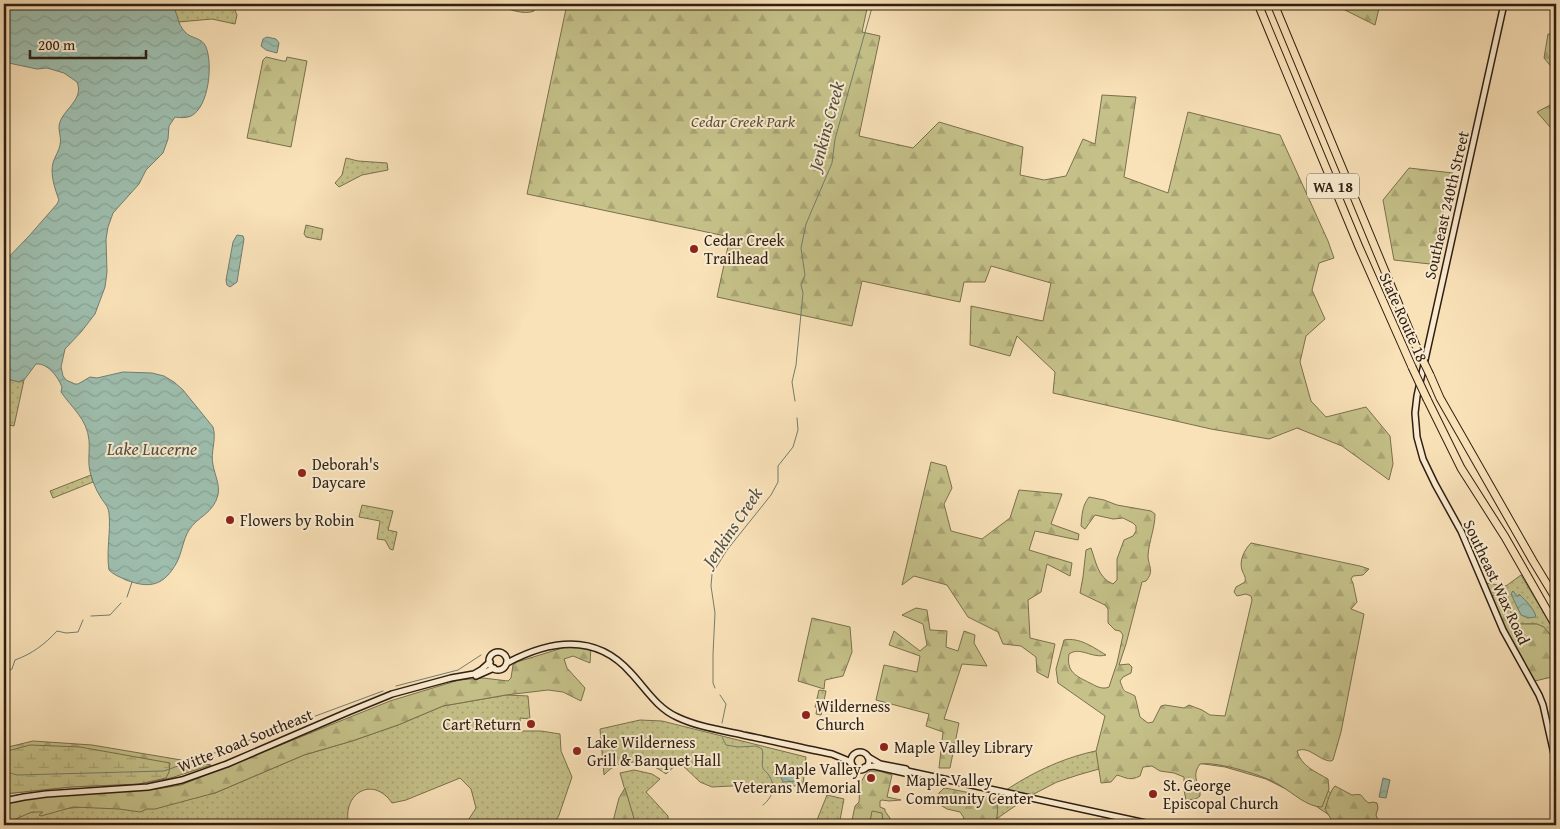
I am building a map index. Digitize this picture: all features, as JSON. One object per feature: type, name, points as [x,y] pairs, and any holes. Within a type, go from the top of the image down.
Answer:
[{"type":"highway","name":"State Route 18","points":[[1258,4],[1358,247],[1412,367],[1461,468],[1505,537],[1556,626]]},
{"type":"highway","name":"State Route 18","points":[[1274,4],[1416,346],[1440,398],[1556,599]]},
{"type":"street","name":"Southeast 240th Street","points":[[1415,413],[1442,275],[1504,4]]},
{"type":"street","name":"Southeast Wax Road","points":[[1415,413],[1418,446],[1423,459],[1461,531],[1503,630],[1543,705],[1556,763]]},
{"type":"street","name":"Witte Road Southeast","points":[[459,677],[476,676],[494,668],[502,669],[507,663],[521,657],[562,644],[596,648],[616,659],[632,674],[654,700],[677,717],[701,725],[832,754],[849,761],[852,765]]},
{"type":"street","name":"Witte Road Southeast","points":[[4,801],[46,794],[148,787],[182,780],[227,764],[392,694],[474,674],[490,662],[490,658],[495,653],[521,657]]},
{"type":"street","points":[[506,656],[507,663]]},
{"type":"street","points":[[490,662],[494,668]]},
{"type":"street","points":[[908,771],[905,773],[874,766],[857,769],[852,765],[852,758],[855,754],[863,753],[875,762],[908,771],[1154,825]]},
{"type":"street","name":"Witte Road Southeast","points":[[832,754],[855,754]]},
{"type":"street","points":[[866,768],[868,757]]},
{"type":"green space","points":[[172,4],[232,4],[237,15],[235,24],[212,19],[178,22]]},
{"type":"green space","points":[[499,4],[536,5],[534,11],[521,12],[511,10]]},
{"type":"green space","name":"Cedar Creek Park","points":[[567,4],[868,4],[862,32],[880,36],[859,136],[913,148],[939,122],[1023,147],[1020,175],[1044,180],[1066,176],[1083,139],[1095,144],[1102,95],[1136,97],[1124,177],[1168,193],[1188,112],[1280,135],[1334,258],[1319,263],[1312,290],[1325,319],[1306,336],[1300,362],[1311,401],[1326,417],[1366,407],[1390,436],[1393,464],[1389,480],[1342,446],[1297,428],[1269,439],[1211,429],[1053,393],[1055,372],[1017,336],[1010,356],[970,345],[971,306],[1043,321],[1051,283],[991,266],[985,282],[964,282],[960,302],[862,281],[852,326],[717,297],[730,237],[527,194]]},
{"type":"green space","points":[[1333,4],[1380,4],[1375,25]]},
{"type":"green space","points":[[1548,34],[1556,35],[1556,71],[1544,58]]},
{"type":"green space","points":[[266,57],[283,61],[286,61],[287,57],[307,61],[291,147],[247,138],[263,60]]},
{"type":"green space","points":[[1556,102],[1556,124],[1550,127],[1537,112]]},
{"type":"green space","points":[[346,158],[358,161],[387,163],[388,170],[362,175],[339,187],[335,183],[342,175]]},
{"type":"green space","points":[[1409,168],[1453,173],[1430,264],[1394,260],[1383,200]]},
{"type":"green space","points":[[306,225],[323,229],[321,240],[306,237],[304,234]]},
{"type":"green space","points":[[4,375],[8,379],[19,382],[24,380],[14,426],[4,424]]},
{"type":"green space","points":[[931,462],[946,466],[952,488],[944,504],[951,531],[982,539],[1010,518],[1019,490],[1062,494],[1051,524],[1079,534],[1078,540],[1035,531],[1029,550],[1072,563],[1070,576],[1047,564],[1041,592],[1028,600],[1030,638],[1055,644],[1048,678],[1037,672],[1036,657],[1021,646],[1003,644],[998,632],[968,617],[947,585],[914,576],[902,585]]},
{"type":"green space","points":[[91,475],[93,482],[53,498],[50,491]]},
{"type":"green space","points":[[1089,497],[1117,505],[1151,511],[1155,514],[1148,555],[1150,574],[1146,581],[1142,582],[1119,665],[1129,664],[1132,667],[1131,673],[1120,681],[1125,691],[1135,696],[1140,717],[1148,723],[1153,722],[1161,706],[1165,705],[1184,708],[1189,705],[1210,715],[1225,716],[1252,600],[1251,596],[1246,594],[1237,596],[1234,592],[1236,587],[1245,582],[1241,567],[1242,559],[1244,552],[1251,543],[1369,569],[1363,575],[1353,576],[1351,579],[1357,602],[1351,609],[1364,614],[1341,732],[1333,760],[1322,759],[1306,750],[1297,751],[1305,765],[1328,779],[1329,789],[1322,807],[1311,805],[1265,778],[1242,770],[1218,765],[1200,764],[1196,777],[1200,796],[1196,799],[1186,800],[1184,777],[1160,771],[1152,766],[1143,767],[1140,776],[1137,778],[1117,775],[1111,782],[1101,783],[1096,751],[1105,716],[1058,683],[1056,669],[1064,640],[1080,641],[1106,655],[1101,656],[1077,651],[1069,654],[1069,665],[1073,673],[1097,686],[1109,687],[1123,635],[1108,623],[1108,609],[1105,605],[1080,593],[1086,550],[1091,548],[1101,574],[1113,584],[1117,580],[1117,559],[1124,540],[1133,536],[1136,526],[1123,518],[1113,519],[1095,515],[1085,529],[1081,526],[1082,514]]},
{"type":"green space","points":[[362,505],[393,511],[388,530],[397,532],[393,550],[390,549],[385,540],[377,539],[380,521],[359,517]]},
{"type":"green space","points":[[1521,575],[1556,634],[1556,643],[1537,624],[1518,624],[1506,604],[1491,596],[1486,583],[1506,586]]},
{"type":"green space","points":[[1498,595],[1518,624],[1537,624],[1544,627],[1553,638],[1556,643],[1556,676],[1535,681],[1514,646],[1491,596]]},
{"type":"green space","points":[[916,608],[927,610],[930,630],[947,631],[946,647],[958,651],[964,631],[975,635],[974,643],[987,666],[962,664],[944,719],[959,723],[950,768],[939,768],[943,732],[926,726],[929,714],[876,700],[884,665],[917,672],[920,656],[889,645],[894,631],[920,651],[927,645],[923,624],[902,615]]},
{"type":"green space","points":[[812,618],[850,627],[852,652],[843,676],[825,680],[824,689],[798,681]]},
{"type":"green space","points":[[572,645],[591,646],[590,663],[573,656],[564,659],[567,668],[585,688],[581,701],[563,692],[548,690],[443,706],[398,725],[304,755],[215,793],[140,812],[73,807],[41,816],[39,815],[43,812],[32,812],[4,824],[4,804],[45,796],[157,789],[181,785],[390,701],[459,680],[483,678],[508,681],[511,678],[513,665],[517,662]]},
{"type":"green space","points":[[819,690],[826,691],[821,715],[816,714],[817,708],[815,707]]},
{"type":"green space","points":[[506,695],[528,696],[530,719],[520,718],[521,731],[541,731],[560,734],[561,751],[572,777],[554,825],[465,825],[476,808],[471,789],[460,778],[406,800],[392,803],[384,794],[376,790],[367,789],[354,797],[350,805],[348,814],[349,825],[4,825],[4,815],[215,793],[304,755],[398,725],[443,706]]},
{"type":"green space","points":[[640,720],[662,721],[806,757],[803,786],[751,785],[712,787],[700,782],[679,762],[666,774],[643,763],[634,762],[618,765],[604,775],[600,729]]},
{"type":"green space","points":[[33,741],[92,745],[211,765],[171,778],[139,784],[70,787],[4,794],[4,748]]},
{"type":"green space","points":[[1159,743],[1327,790],[1346,805],[1335,819],[1304,798],[1266,779],[1225,767],[1183,761],[1099,769],[1078,775],[1057,782],[1028,797],[992,822],[962,825],[977,811],[1028,776],[1066,759],[1113,748]]},
{"type":"green space","points":[[30,745],[80,747],[170,763],[169,772],[166,778],[139,784],[70,787],[4,794],[4,752]]},
{"type":"green space","points":[[634,770],[652,774],[660,779],[646,792],[668,816],[668,825],[635,825],[620,773]]},
{"type":"green space","points":[[870,771],[879,771],[892,775],[887,797],[901,800],[882,800],[880,801],[880,807],[885,809],[894,824],[903,825],[851,825],[855,806],[859,802],[860,784],[865,775]]},
{"type":"green space","points":[[1335,786],[1352,795],[1361,795],[1369,803],[1377,803],[1376,815],[1380,825],[1338,825],[1331,819],[1325,809]]},
{"type":"green space","points":[[625,788],[636,825],[612,825],[619,798]]},
{"type":"green space","points":[[944,788],[980,795],[996,801],[998,809],[995,825],[959,825],[964,818],[960,812],[947,809],[937,803],[939,793]]},
{"type":"green space","points":[[827,795],[844,799],[839,825],[811,825],[817,820]]},
{"type":"green space","points":[[872,811],[882,813],[883,821],[879,825],[871,824],[870,822]]},
{"type":"water","name":"Lake Lucerne","points":[[4,4],[172,4],[182,29],[187,34],[202,41],[208,54],[208,84],[202,104],[191,116],[175,117],[169,126],[168,139],[163,153],[146,170],[139,184],[113,213],[106,239],[107,272],[105,287],[95,314],[65,349],[61,367],[66,380],[75,384],[90,377],[97,378],[123,372],[152,373],[164,376],[183,390],[213,427],[212,460],[218,487],[216,501],[213,507],[189,530],[179,558],[172,570],[161,581],[149,585],[126,580],[109,570],[109,513],[107,506],[96,489],[90,471],[88,433],[82,420],[61,392],[62,387],[58,379],[48,368],[40,364],[36,364],[24,380],[19,382],[8,379],[4,375],[4,262],[59,200],[52,172],[53,163],[60,145],[59,125],[62,117],[76,98],[78,88],[77,82],[64,73],[47,68],[37,69],[4,62]]},
{"type":"water","points":[[267,37],[276,39],[279,43],[277,53],[266,50],[261,46],[263,39]]},
{"type":"water","points":[[237,235],[243,236],[244,239],[237,282],[230,287],[227,285],[226,280],[233,242]]},
{"type":"water","points":[[1513,591],[1527,602],[1536,617],[1528,618],[1521,615],[1511,594]]},
{"type":"water","points":[[781,771],[798,777],[796,781],[783,782],[779,773]]},
{"type":"water","points":[[1383,778],[1390,780],[1386,798],[1379,797]]},
{"type":"waterway","name":"Jenkins Creek","points":[[795,401],[792,382],[796,365],[803,293],[801,285],[805,275],[801,248],[806,224],[832,163],[835,139],[873,4]]},
{"type":"waterway","name":"Jenkins Creek","points":[[715,688],[713,683],[715,613],[711,586],[712,574],[727,550],[771,495],[778,482],[778,466],[793,447],[798,430],[797,418]]},
{"type":"waterway","points":[[127,597],[132,582]]},
{"type":"waterway","points":[[91,616],[110,615],[121,603]]},
{"type":"waterway","points":[[4,673],[12,669],[15,660],[38,648],[57,631],[66,633],[78,632],[83,620]]},
{"type":"waterway","points":[[396,686],[458,670],[481,655]]},
{"type":"waterway","points":[[275,731],[383,691]]},
{"type":"waterway","name":"Jenkins Creek","points":[[720,695],[726,704],[722,723]]},
{"type":"waterway","points":[[247,741],[271,732]]},
{"type":"waterway","name":"Jenkins Creek","points":[[722,737],[726,745],[738,747],[757,746],[762,749],[762,767],[771,778],[773,786],[770,798],[763,805]]},
{"type":"waterway","points":[[184,764],[242,743]]},
{"type":"waterway","points":[[4,771],[17,775],[164,771],[178,766]]},
{"type":"place","name":"Cedar Creek Trailhead","points":[[694,249]]},
{"type":"place","name":"Deborah's Daycare","points":[[302,473]]},
{"type":"place","name":"Flowers by Robin","points":[[230,520]]},
{"type":"place","name":"Wilderness Church","points":[[806,715]]},
{"type":"place","name":"Cart Return","points":[[531,724]]},
{"type":"place","name":"Maple Valley Library","points":[[884,747]]},
{"type":"place","name":"Lake Wilderness Grill & Banquet Hall","points":[[577,751]]},
{"type":"place","name":"Maple Valley Veterans Memorial","points":[[871,778]]},
{"type":"place","name":"Maple Valley Community Center","points":[[896,789]]},
{"type":"place","name":"St. George Episcopal Church","points":[[1153,794]]}]
